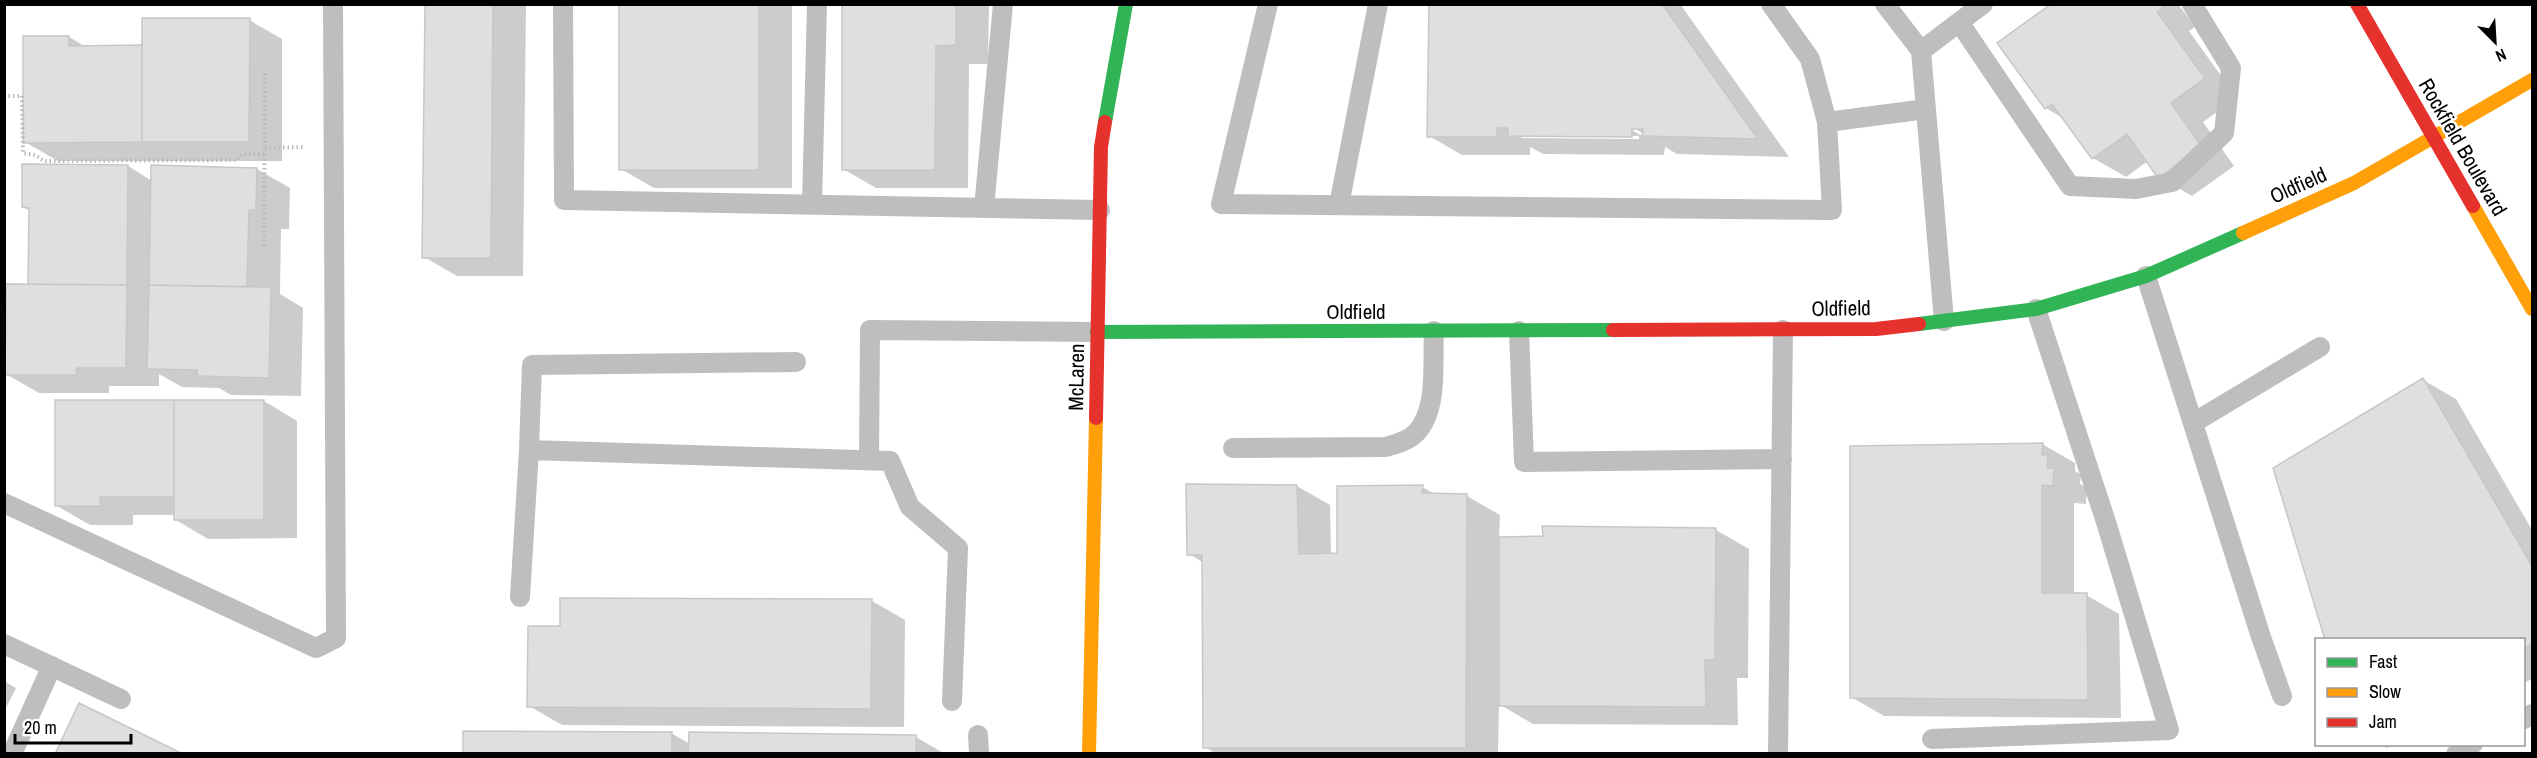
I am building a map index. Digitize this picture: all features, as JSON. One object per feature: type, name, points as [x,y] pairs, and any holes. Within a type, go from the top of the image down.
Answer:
[{"type":"street","name":"McLaren","points":[[1089,753],[1101,147],[1126,4]]},
{"type":"street","name":"Rockfield Boulevard","points":[[2357,4],[2532,309]]},
{"type":"street","name":"Oldfield","points":[[1098,332],[1876,329],[2036,309],[2146,276],[2354,183],[2532,80]]},
{"type":"lane","points":[[4,503],[316,648],[336,638],[333,4]]},
{"type":"lane","points":[[563,4],[564,200],[1100,210]]},
{"type":"lane","points":[[812,205],[817,4]]},
{"type":"lane","points":[[984,208],[1003,4]]},
{"type":"lane","points":[[1268,4],[1221,204],[1832,210],[1827,122],[1810,59],[1771,4]]},
{"type":"lane","points":[[1339,205],[1378,4]]},
{"type":"lane","points":[[1885,4],[1920,51],[1944,321]]},
{"type":"lane","points":[[1920,51],[1983,4]]},
{"type":"lane","points":[[1959,22],[2070,186],[2136,189],[2172,182],[2224,133],[2231,68],[2192,4]]},
{"type":"lane","points":[[1827,122],[1926,109]]},
{"type":"lane","points":[[2146,276],[2282,696]]},
{"type":"lane","points":[[1932,739],[2169,730],[2106,522],[2036,309]]},
{"type":"lane","points":[[869,460],[870,330],[1098,332]]},
{"type":"lane","points":[[1778,753],[1783,330]]},
{"type":"lane","points":[[1233,448],[1386,447],[1403,442],[1417,432],[1426,414],[1431,394],[1434,331]]},
{"type":"lane","points":[[1519,331],[1524,462],[1782,459]]},
{"type":"lane","points":[[2193,423],[2320,347]]},
{"type":"lane","points":[[520,597],[532,365],[796,362]]},
{"type":"lane","points":[[529,450],[890,461],[910,507],[958,548],[952,701]]},
{"type":"lane","points":[[4,644],[121,699]]},
{"type":"lane","points":[[12,753],[52,666]]},
{"type":"path","points":[[264,246],[265,73]]},
{"type":"path","points":[[4,96],[22,96],[23,153],[35,155],[44,161],[237,160],[242,154],[265,154]]},
{"type":"path","points":[[265,148],[334,147]]},
{"type":"building","points":[[425,4],[493,4],[491,258],[422,258]]},
{"type":"building","points":[[619,4],[759,4],[759,170],[619,170]]},
{"type":"building","points":[[842,4],[956,4],[956,45],[936,46],[935,170],[842,170]]},
{"type":"building","points":[[1429,4],[1662,4],[1758,139],[1642,136],[1643,129],[1632,129],[1632,137],[1508,136],[1508,128],[1497,128],[1497,137],[1427,137]]},
{"type":"building","points":[[2051,4],[2160,4],[2163,8],[2157,12],[2205,78],[2171,103],[2202,147],[2158,178],[2127,134],[2092,159],[2052,104],[2045,109],[1997,43]]},
{"type":"building","points":[[142,18],[250,18],[249,142],[142,142]]},
{"type":"building","points":[[23,36],[69,36],[69,46],[142,45],[142,142],[23,143]]},
{"type":"building","points":[[22,164],[128,165],[127,285],[28,284],[29,208],[22,207]]},
{"type":"building","points":[[151,165],[257,168],[256,210],[249,210],[247,287],[149,285]]},
{"type":"building","points":[[6,284],[127,285],[126,368],[76,368],[77,375],[5,375]]},
{"type":"building","points":[[149,285],[271,287],[269,378],[197,376],[197,370],[147,369]]},
{"type":"building","points":[[2423,378],[2532,566],[2532,644],[2525,648],[2525,638],[2324,638],[2273,468]]},
{"type":"building","points":[[55,400],[174,400],[174,497],[100,497],[101,506],[55,506]]},
{"type":"building","points":[[174,400],[264,400],[264,520],[174,520]]},
{"type":"building","points":[[2043,443],[2042,455],[2048,454],[2047,468],[2054,468],[2053,486],[2042,485],[2042,593],[2087,593],[2088,700],[1850,698],[1850,446]]},
{"type":"building","points":[[1186,484],[1297,485],[1299,554],[1337,553],[1337,486],[1423,485],[1422,493],[1467,494],[1466,748],[1203,748],[1202,555],[1187,555]]},
{"type":"building","points":[[1542,526],[1716,528],[1715,660],[1705,660],[1706,707],[1499,706],[1499,537],[1543,536]]},
{"type":"building","points":[[560,598],[872,599],[871,709],[527,707],[528,626],[560,626]]},
{"type":"building","points":[[79,703],[183,754],[55,754]]},
{"type":"building","points":[[463,731],[672,732],[672,754],[463,754]]},
{"type":"building","points":[[689,732],[916,735],[916,754],[688,754]]},
{"type":"traffic: fast","points":[[1105,122],[1126,4]]},
{"type":"traffic: fast","points":[[1919,324],[2036,309],[2146,276],[2243,233]]},
{"type":"traffic: fast","points":[[1097,332],[1613,330]]},
{"type":"traffic: slow","points":[[2243,233],[2354,183],[2532,80]]},
{"type":"traffic: slow","points":[[2473,206],[2532,309]]},
{"type":"traffic: slow","points":[[1089,754],[1096,418]]},
{"type":"traffic: jam","points":[[2357,4],[2473,206]]},
{"type":"traffic: jam","points":[[1096,418],[1101,147],[1105,122]]},
{"type":"traffic: jam","points":[[1613,330],[1876,329],[1919,324]]}]
